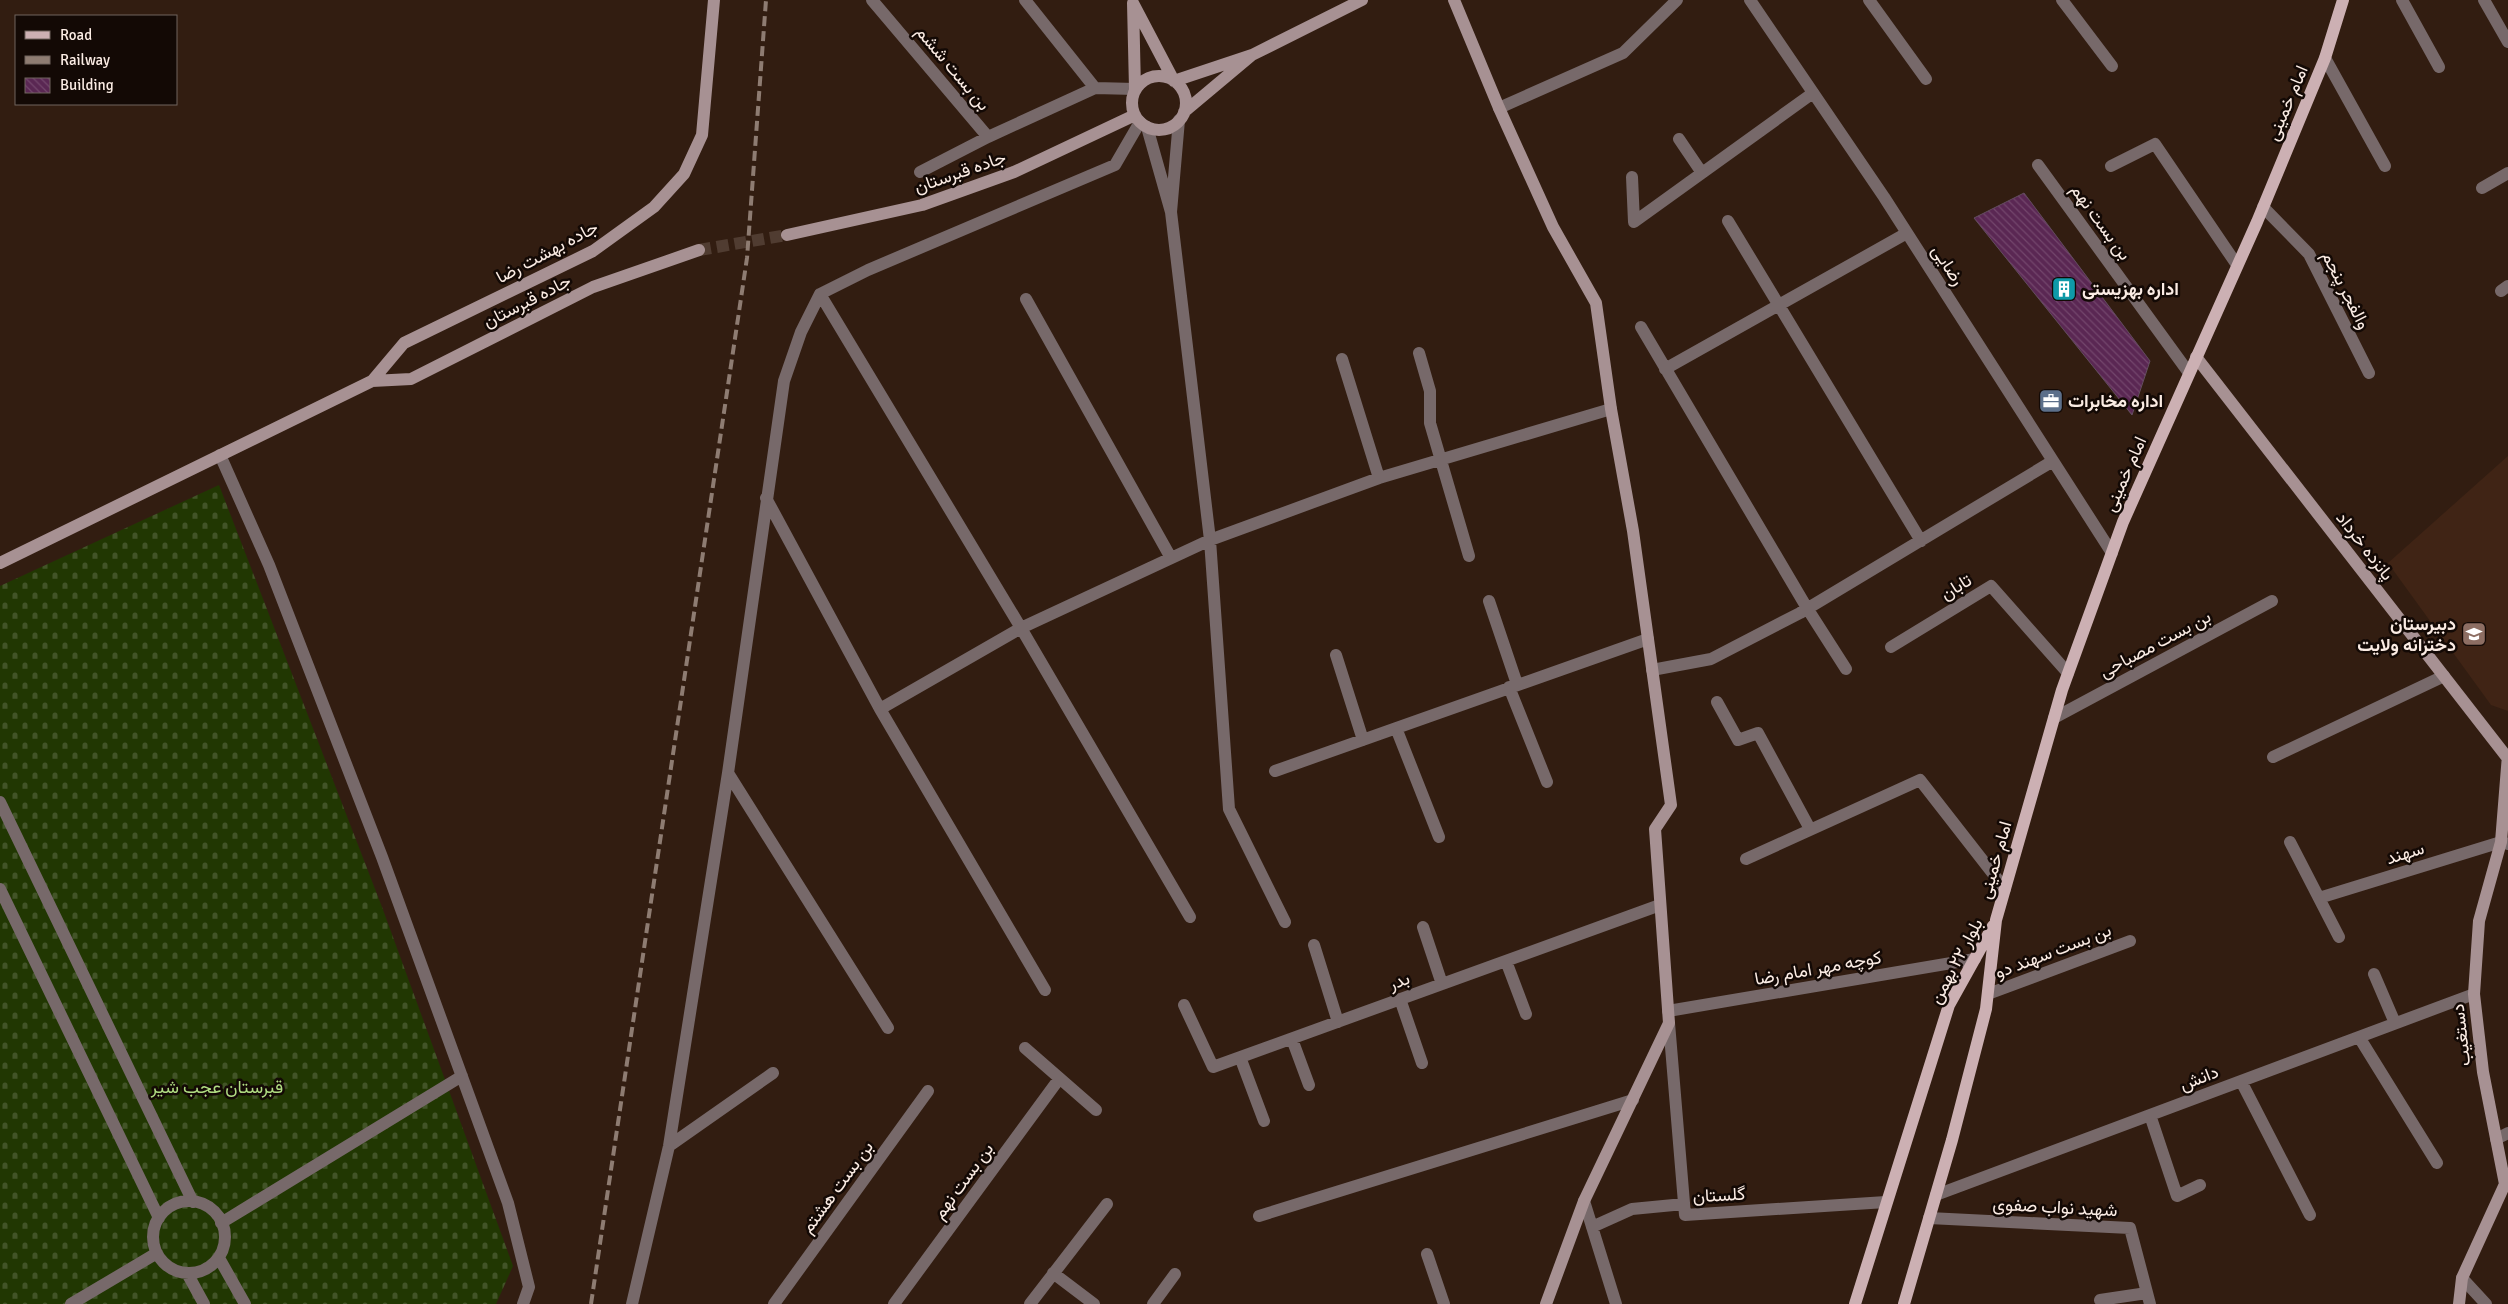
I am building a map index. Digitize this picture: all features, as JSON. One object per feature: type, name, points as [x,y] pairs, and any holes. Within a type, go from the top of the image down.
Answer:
[{"type":"main road","name":"امام خمینی","points":[[1996,920],[2068,673],[2123,522],[2263,207],[2325,58],[2343,0]]},
{"type":"main road","name":"بلوار ۲۲ بهمن","points":[[1854,1304],[1949,1005],[1996,920]]},
{"type":"main road","name":"بلوار ۲۲ بهمن","points":[[1908,1301],[1986,1009],[1996,920]]},
{"type":"street","name":"جاده بهشت رضا","points":[[372,381],[404,343],[593,251],[654,207],[684,174],[702,135],[714,0]]},
{"type":"street","name":"بن بست ششم","points":[[872,0],[988,137]]},
{"type":"street","points":[[1026,0],[1095,88]]},
{"type":"street","points":[[1135,89],[1141,82],[1157,76],[1174,81],[1252,55],[1362,0]]},
{"type":"street","points":[[1454,0],[1499,108],[1553,227],[1596,303],[1611,409],[1633,531],[1672,805],[1655,829],[1668,1017],[1633,1100],[1584,1201],[1546,1304]]},
{"type":"street","points":[[1499,108],[1623,53],[1677,0]]},
{"type":"street","name":"رضایی","points":[[1750,0],[1906,233],[2112,553]]},
{"type":"street","points":[[1869,0],[1926,79]]},
{"type":"street","points":[[2062,0],[2112,66]]},
{"type":"street","points":[[2402,0],[2439,67]]},
{"type":"street","points":[[2484,0],[2508,42]]},
{"type":"street","points":[[1133,2],[1174,81],[1185,95],[1171,212]]},
{"type":"street","points":[[1133,2],[1135,89],[1132,106],[1141,122],[1171,212],[1210,540],[1229,809],[1286,922]]},
{"type":"street","points":[[1141,122],[1165,129],[1252,55]]},
{"type":"street","points":[[2325,58],[2385,166]]},
{"type":"street","points":[[920,172],[988,137],[1095,88],[1135,89]]},
{"type":"street","points":[[1632,177],[1634,222],[1813,93]]},
{"type":"street","name":"جاده قبرستان","points":[[787,235],[922,205],[1014,172],[1141,122]]},
{"type":"street","points":[[632,1304],[669,1146],[728,773],[784,381],[801,332],[820,294],[868,270],[1115,165],[1141,122]]},
{"type":"street","points":[[1680,139],[1702,173]]},
{"type":"street","points":[[2111,166],[2155,144],[2237,265]]},
{"type":"street","name":"بن بست نهم","points":[[2038,165],[2189,373]]},
{"type":"street","points":[[2482,188],[2508,173]]},
{"type":"street","name":"والفجر پنجم","points":[[2263,207],[2309,254],[2369,373]]},
{"type":"street","points":[[1728,221],[1780,304],[1921,541]]},
{"type":"street","points":[[1665,369],[1906,233]]},
{"type":"street","name":"جاده قبرستان","points":[[372,381],[410,378],[593,287],[699,250]]},
{"type":"street","points":[[820,294],[1021,628],[1190,917]]},
{"type":"street","points":[[1026,299],[1171,558]]},
{"type":"street","points":[[1641,328],[1807,608],[1846,669]]},
{"type":"street","points":[[1419,352],[1430,391],[1430,423],[1469,556]]},
{"type":"street","name":"پانزده خرداد","points":[[2196,357],[2507,755]]},
{"type":"street","points":[[1342,360],[1379,478]]},
{"type":"street","points":[[0,563],[372,381]]},
{"type":"street","points":[[880,709],[1021,628],[1210,540],[1379,478],[1611,409]]},
{"type":"street","points":[[220,455],[273,574],[382,857],[508,1203],[529,1287],[523,1304]]},
{"type":"street","points":[[1652,670],[1711,659],[1807,608],[2053,461]]},
{"type":"street","points":[[766,498],[880,709],[1045,990]]},
{"type":"street","name":"تابان","points":[[1891,647],[1990,586],[2068,673]]},
{"type":"street","points":[[1489,601],[1513,685],[1547,782]]},
{"type":"street","name":"بن بست مصباحی","points":[[2054,718],[2272,601]]},
{"type":"street","points":[[1275,772],[1513,685],[1648,639]]},
{"type":"street","points":[[1336,655],[1363,740]]},
{"type":"street","points":[[2273,757],[2444,676]]},
{"type":"street","points":[[1717,702],[1738,740],[1758,733],[1810,830]]},
{"type":"street","points":[[1396,728],[1439,837]]},
{"type":"street","name":"دستغیب","points":[[2458,1304],[2462,1278],[2504,1184],[2483,1072],[2474,994],[2480,921],[2505,843],[2507,755]]},
{"type":"street","points":[[728,773],[888,1028]]},
{"type":"street","points":[[1746,858],[1920,780],[2005,889]]},
{"type":"street","points":[[0,802],[193,1202]]},
{"type":"street","points":[[2290,842],[2339,937]]},
{"type":"street","name":"سهند","points":[[2319,898],[2505,843]]},
{"type":"street","points":[[0,889],[159,1218]]},
{"type":"street","name":"بدر","points":[[1184,1005],[1213,1067],[1660,904]]},
{"type":"street","points":[[1423,927],[1442,984]]},
{"type":"street","name":"بن بست سهند دو","points":[[1988,994],[2130,941]]},
{"type":"street","points":[[1314,945],[1338,1022]]},
{"type":"street","name":"کوچه مهر امام رضا","points":[[1668,1017],[1975,959]]},
{"type":"street","points":[[1506,960],[1526,1014]]},
{"type":"street","points":[[2374,974],[2395,1024]]},
{"type":"street","name":"دانش","points":[[1936,1195],[2474,994]]},
{"type":"street","points":[[1400,999],[1422,1063]]},
{"type":"street","name":"گلستان","points":[[1668,1017],[1685,1215],[1886,1202]]},
{"type":"street","points":[[2359,1037],[2437,1163]]},
{"type":"street","points":[[1292,1038],[1309,1085]]},
{"type":"street","points":[[1025,1048],[1096,1110]]},
{"type":"street","points":[[1240,1057],[1264,1121]]},
{"type":"street","points":[[669,1146],[772,1073]]},
{"type":"street","points":[[222,1222],[462,1076]]},
{"type":"street","name":"بن بست نهم","points":[[894,1304],[1059,1079]]},
{"type":"street","points":[[2241,1081],[2310,1215]]},
{"type":"street","name":"بن بست هشتم","points":[[774,1304],[928,1091]]},
{"type":"street","points":[[1259,1216],[1633,1100]]},
{"type":"street","points":[[2150,1115],[2178,1196],[2200,1185]]},
{"type":"street","points":[[2496,1139],[2508,1133]]},
{"type":"street","points":[[1584,1201],[1616,1304]]},
{"type":"street","points":[[193,1202],[205,1205],[222,1222],[225,1234],[224,1246],[219,1258],[204,1269],[187,1273],[175,1270],[164,1263],[157,1253],[154,1242],[154,1229],[159,1218],[173,1205],[193,1202]]},
{"type":"street","points":[[1030,1304],[1107,1204]]},
{"type":"street","points":[[1592,1227],[1632,1209],[1684,1204]]},
{"type":"street","name":"شهید نواب صفوی","points":[[1929,1218],[2130,1228],[2148,1298]]},
{"type":"street","points":[[71,1304],[157,1253]]},
{"type":"street","points":[[1427,1254],[1444,1304]]},
{"type":"street","points":[[219,1258],[245,1304]]},
{"type":"street","points":[[187,1273],[204,1304]]},
{"type":"street","points":[[1054,1273],[1094,1304]]},
{"type":"street","points":[[1153,1304],[1175,1274]]},
{"type":"street","points":[[2462,1278],[2486,1304]]},
{"type":"street","points":[[2100,1300],[2148,1298]]},
{"type":"shaded area","name":"دبیرستان دخترانه ولایت","points":[[2508,456],[2508,711],[2491,705],[2388,563]]},
{"type":"green space","name":"قبرستان عجب شیر","points":[[219,485],[382,907],[513,1266],[496,1304],[0,1304],[0,586]]},
{"type":"building","name":"اداره بهزیستی","points":[[2024,193],[2150,361],[2132,415],[1974,218]]},
{"type":"tunnel","points":[[699,250],[787,235]]},
{"type":"railway","points":[[591,1304],[747,258],[766,0]]},
{"type":"place","name":"اداره بهزیستی","points":[[2064,289]]},
{"type":"place","name":"اداره مخابرات","points":[[2051,401]]},
{"type":"place","name":"دبیرستان دخترانه ولایت","points":[[2474,634]]}]
